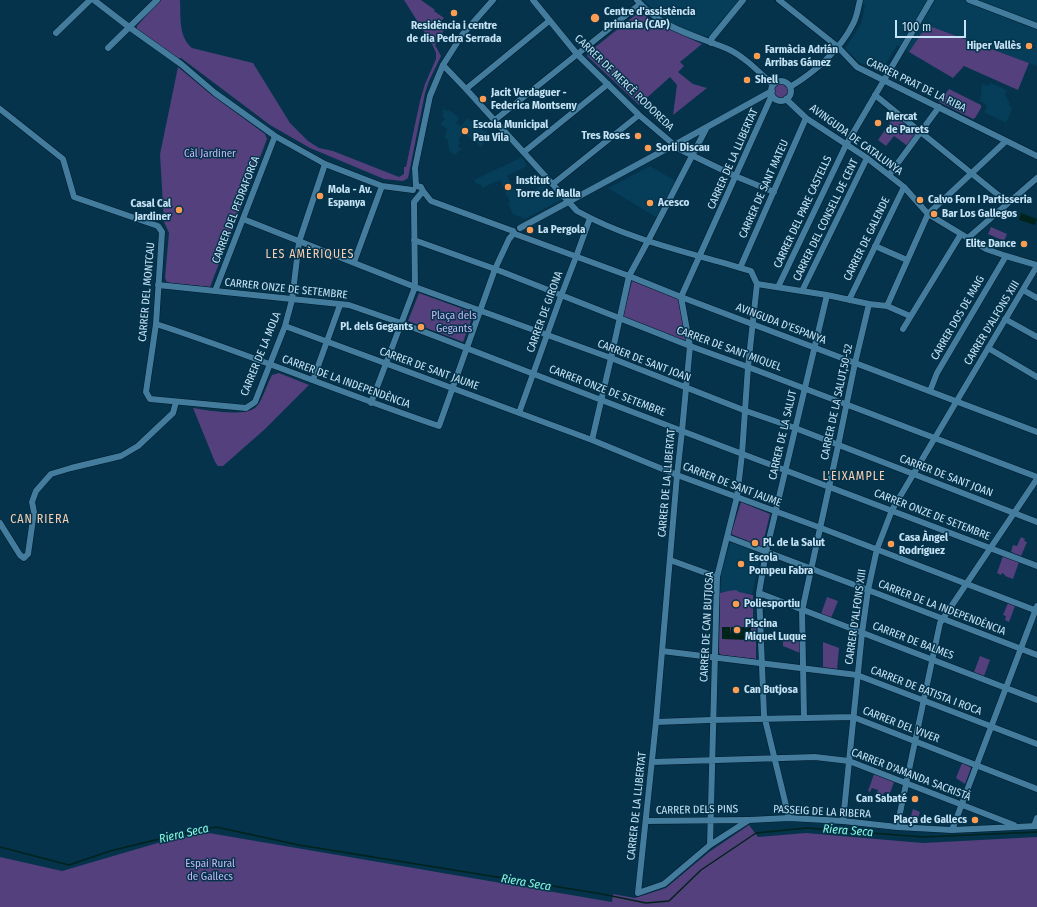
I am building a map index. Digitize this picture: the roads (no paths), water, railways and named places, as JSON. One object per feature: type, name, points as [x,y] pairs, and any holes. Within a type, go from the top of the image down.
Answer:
[{"type":"street","points":[[56,33],[90,0]]},
{"type":"street","points":[[94,0],[275,136],[325,164],[382,186],[415,188],[415,168],[430,96],[443,65],[462,35],[494,0]]},
{"type":"street","points":[[108,48],[157,0]]},
{"type":"street","name":"CARRER DE MERCÈ RODOREDA","points":[[533,0],[578,54],[639,115],[675,145],[692,156],[774,192]]},
{"type":"street","points":[[711,43],[712,38],[743,0]]},
{"type":"street","name":"CARRER PRAT DE LA RIBA","points":[[779,0],[838,47],[858,67],[1037,156]]},
{"type":"street","points":[[790,87],[802,80],[838,47],[854,23],[860,0]]},
{"type":"street","name":"CARRER DEL PARE CASTELLS","points":[[778,287],[846,145],[931,0]]},
{"type":"street","points":[[969,0],[1037,26]]},
{"type":"street","points":[[452,389],[495,269],[509,239],[516,232],[772,90],[779,81],[785,82],[790,87],[790,93],[786,99],[777,99],[772,90],[749,62],[729,50],[671,27],[660,21],[638,2],[578,54],[495,120]]},
{"type":"street","points":[[466,89],[549,21]]},
{"type":"street","points":[[443,65],[495,120],[568,202],[577,211],[590,218],[648,241],[751,271],[757,284],[887,306],[910,316]]},
{"type":"street","points":[[524,152],[608,84]]},
{"type":"street","name":"CARRER DE LA LLIBERTAT","points":[[638,893],[656,722],[677,475],[690,346],[681,297],[701,256],[772,90]]},
{"type":"street","points":[[875,95],[1008,203]]},
{"type":"street","name":"AVINGUDA DE CATALUNYA","points":[[786,99],[806,118],[867,158],[904,187],[928,214],[986,248],[1037,266]]},
{"type":"street","points":[[889,175],[939,107]]},
{"type":"street","name":"CARRER DEL MONTCAU","points":[[0,109],[63,159],[74,197],[158,226],[162,232],[156,324],[146,392],[150,399]]},
{"type":"street","points":[[553,184],[639,115]]},
{"type":"street","name":"CARRER DE SANT MATEU","points":[[740,268],[806,118]]},
{"type":"street","points":[[592,440],[628,276],[648,241],[707,127]]},
{"type":"street","name":"CARRER DEL PEDRAFORCA","points":[[215,291],[275,136]]},
{"type":"street","points":[[887,306],[928,214],[1006,140]]},
{"type":"street","name":"CARRER DEL CONSELL DE CENT","points":[[802,291],[867,158]]},
{"type":"street","name":"CARRER DE LA MOLA","points":[[150,399],[246,408],[255,402],[285,326],[292,300],[299,242],[325,164]]},
{"type":"street","points":[[968,238],[1037,178]]},
{"type":"street","points":[[354,262],[382,186]]},
{"type":"street","name":"AVINGUDA D'ESPANYA","points":[[415,188],[421,187],[421,193],[431,200],[516,232],[576,257],[1037,432]]},
{"type":"street","name":"CARRER DE GALENDE","points":[[848,300],[904,187]]},
{"type":"street","points":[[371,403],[415,286],[414,202],[421,193]]},
{"type":"street","name":"CARRER DE GIRONA","points":[[519,413],[590,218]]},
{"type":"street","name":"CARRER DE SANT JOAN","points":[[243,219],[299,242],[481,311],[611,358],[746,411],[795,428],[838,446],[1037,522]]},
{"type":"street","points":[[903,329],[960,234]]},
{"type":"street","name":"CARRER DE SANT MIQUEL","points":[[414,240],[495,269],[690,346],[936,438],[1037,478]]},
{"type":"street","points":[[875,246],[907,260]]},
{"type":"street","name":"CARRER DOS DE MAIG","points":[[930,391],[937,373],[1006,256]]},
{"type":"street","name":"CARRER D'ALFONS XIII","points":[[843,821],[862,633],[868,590],[877,549],[892,510],[1037,266]]},
{"type":"street","name":"CARRER DE CAN BUTJOSA","points":[[710,845],[717,577],[737,497],[746,411],[752,324],[757,284]]},
{"type":"street","name":"CARRER ONZE DE SETEMBRE","points":[[158,285],[350,305],[533,373],[1037,566]]},
{"type":"street","points":[[1023,290],[1037,298]]},
{"type":"street","name":"CARRER DE LA SALUT","points":[[789,818],[765,719],[759,593],[766,552],[827,295]]},
{"type":"street","name":"CARRER DE LA SALUT,50-52","points":[[804,718],[802,611],[869,304]]},
{"type":"street","points":[[313,380],[340,305]]},
{"type":"street","points":[[1006,319],[1037,337]]},
{"type":"street","name":"CARRER DE LA INDEPENDÈNCIA","points":[[156,324],[313,380],[371,403],[439,426],[452,389]]},
{"type":"street","name":"CARRER DE SANT JAUME","points":[[285,326],[592,440],[677,475],[1036,609]]},
{"type":"street","points":[[988,348],[1037,377]]},
{"type":"street","points":[[0,523],[20,555],[24,558],[28,554],[34,512],[32,502],[36,491],[51,474],[121,456],[138,446],[173,413],[176,402]]},
{"type":"street","points":[[897,827],[942,618],[1037,478]]},
{"type":"street","name":"CARRER DE LA INDEPENDÈNCIA","points":[[727,537],[1037,655]]},
{"type":"street","points":[[670,560],[717,577]]},
{"type":"street","name":"CARRER DE BALMES","points":[[759,593],[802,611],[1037,700]]},
{"type":"street","points":[[952,830],[1005,687],[1036,609]]},
{"type":"street","name":"CARRER DE BATISTA I ROCA","points":[[662,651],[857,675],[1037,744]]},
{"type":"street","name":"CARRER DEL VIVER","points":[[656,722],[853,717],[1037,789]]},
{"type":"street","name":"CARRER D'AMANDA SACRISTÀ","points":[[652,762],[815,757],[849,761],[961,804],[1004,825]]},
{"type":"street","name":"PASSEIG DE LA RIBERA","points":[[638,893],[664,884],[710,845],[749,820],[789,818],[952,830],[1004,825],[1035,826]]},
{"type":"street","points":[[1035,826],[1037,818]]},
{"type":"street","name":"CARRER DELS PINS","points":[[646,821],[749,820]]},
{"type":"waterway","name":"Riera Seca","points":[[0,847],[69,865],[110,851],[216,827],[299,845],[602,894],[646,903],[669,901],[701,870],[756,833],[807,828],[923,837],[1037,832]]},
{"type":"place","name":"Residència i centre de dia Pedra Serrada","points":[[454,13]]},
{"type":"place","name":"Centre d'assistència primaria (CAP)","points":[[595,18]]},
{"type":"place","name":"Hiper Vallès","points":[[1029,46]]},
{"type":"place","name":"Farmàcia Adrián Arribas Gámez","points":[[757,56]]},
{"type":"place","name":"Shell","points":[[747,80]]},
{"type":"place","name":"Jacit Verdaguer - Federica Montseny","points":[[483,99]]},
{"type":"place","name":"Mercat de Parets","points":[[878,123]]},
{"type":"place","name":"Escola Municipal Pau Vila","points":[[465,131]]},
{"type":"place","name":"Tres Roses","points":[[638,136]]},
{"type":"place","name":"Sorli Discau","points":[[648,148]]},
{"type":"place","name":"Institut Torre de Malla","points":[[508,187]]},
{"type":"place","name":"Mola - Av. Espanya","points":[[320,196]]},
{"type":"place","name":"Calvo Forn I Partisseria","points":[[920,200]]},
{"type":"place","name":"Acesco","points":[[650,203]]},
{"type":"place","name":"Casal Cal Jardiner","points":[[179,210]]},
{"type":"place","name":"Bar Los Gallegos","points":[[934,214]]},
{"type":"place","name":"La Pergola","points":[[530,230]]},
{"type":"place","name":"Elite Dance","points":[[1024,244]]},
{"type":"place","name":"Pl. dels Gegants","points":[[421,327]]},
{"type":"place","name":"Pl. de la Salut","points":[[755,543]]},
{"type":"place","name":"Casa Àngel Rodríguez","points":[[891,544]]},
{"type":"place","name":"Escola Pompeu Fabra","points":[[741,564]]},
{"type":"place","name":"Poliesportiu","points":[[736,604]]},
{"type":"place","name":"Piscina Miquel Luque","points":[[737,630]]},
{"type":"place","name":"Can Butjosa","points":[[736,690]]},
{"type":"place","name":"Can Sabaté","points":[[915,799]]},
{"type":"place","name":"Plaça de Gallecs","points":[[975,820]]},
{"type":"district","name":"LES AMÈRIQUES","points":[[310,255]]},
{"type":"district","name":"L'EIXAMPLE","points":[[854,477]]},
{"type":"district","name":"CAN RIERA","points":[[40,520]]},
{"type":"park label","name":"Càl Jardiner","points":[[210,154]]},
{"type":"park label","name":"Plaça dels Gegants","points":[[454,322]]},
{"type":"park label","name":"Espai Rural de Gallecs","points":[[210,870]]}]
